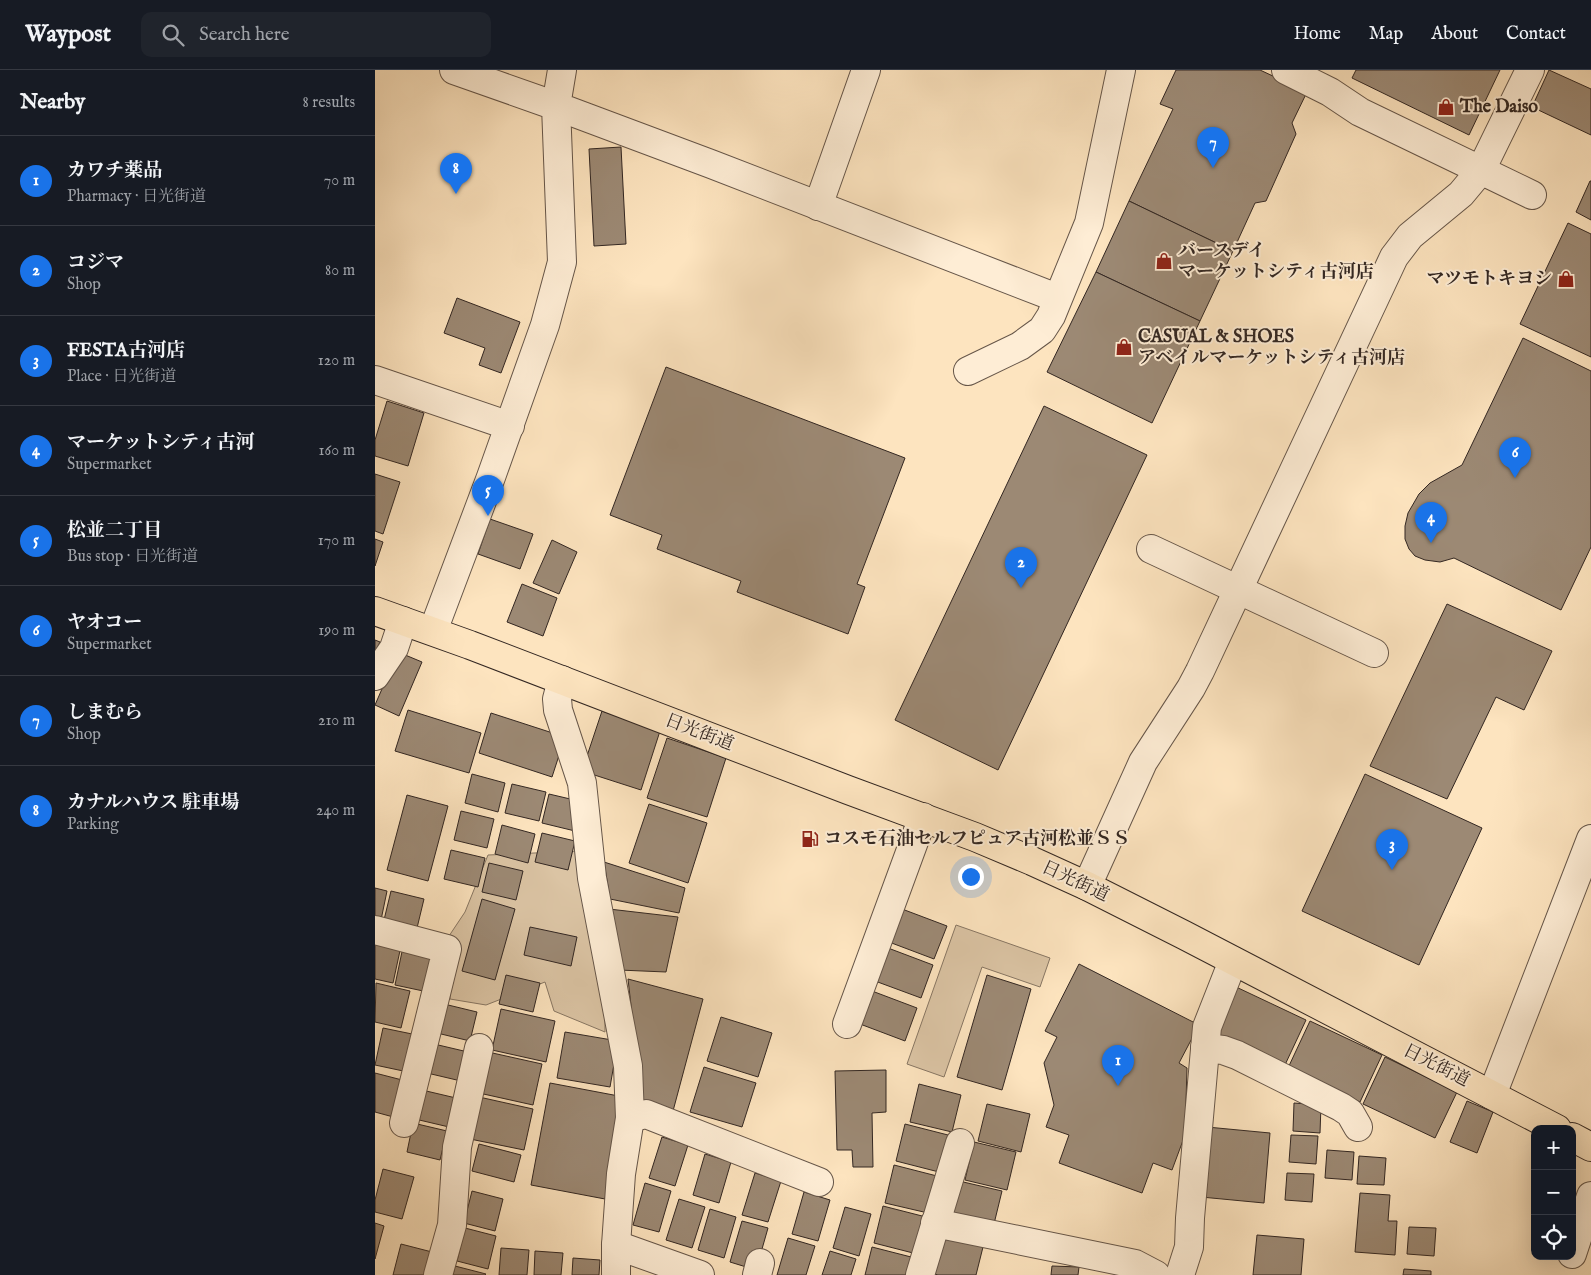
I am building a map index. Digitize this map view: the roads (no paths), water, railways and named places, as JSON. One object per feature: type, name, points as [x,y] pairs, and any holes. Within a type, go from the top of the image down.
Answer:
[{"type":"main road","name":"日光街道","points":[[375,611],[433,631],[975,837],[1087,886],[1549,1125]]},
{"type":"main road","points":[[1576,1139],[1591,1147]]},
{"type":"street","points":[[454,70],[556,106],[1057,298]]},
{"type":"street","points":[[433,631],[545,325],[562,262],[556,106],[562,70]]},
{"type":"street","points":[[818,206],[866,70]]},
{"type":"street","points":[[968,372],[1020,346],[1042,330],[1051,316],[1089,223],[1121,70]]},
{"type":"street","points":[[1286,70],[1330,92],[1360,112],[1532,195]]},
{"type":"street","points":[[1087,886],[1143,762],[1191,688],[1394,257],[1410,236],[1461,194],[1481,170],[1530,70]]},
{"type":"street","points":[[375,380],[509,426]]},
{"type":"street","points":[[1151,550],[1374,654]]},
{"type":"street","points":[[375,676],[394,648],[403,621]]},
{"type":"street","points":[[562,680],[557,698],[558,710],[582,783],[592,878],[628,1066],[630,1118],[621,1174],[615,1245],[616,1275]]},
{"type":"street","points":[[847,1024],[923,817]]},
{"type":"street","points":[[1492,1095],[1591,839]]},
{"type":"street","points":[[375,930],[447,949],[404,1122]]},
{"type":"street","points":[[1179,1275],[1189,1247],[1207,1027],[1233,961]]},
{"type":"street","points":[[438,1275],[452,1226],[457,1147],[479,1048]]},
{"type":"street","points":[[1205,1048],[1237,1054],[1341,1106],[1350,1114],[1358,1127]]},
{"type":"street","points":[[630,1118],[646,1114],[819,1182]]},
{"type":"street","points":[[920,1275],[960,1143]]},
{"type":"street","points":[[1576,1243],[1591,1196]]},
{"type":"street","points":[[935,1222],[1135,1264],[1156,1275]]},
{"type":"street","points":[[615,1245],[700,1275]]},
{"type":"street","points":[[1565,1275],[1570,1260]]},
{"type":"place","name":"The Daiso","points":[[1446,107]]},
{"type":"place","name":"しまむら","points":[[1213,168]]},
{"type":"place","name":"カナルハウス 駐車場","points":[[456,194]]},
{"type":"place","name":"バースデイ マーケットシティ古河店","points":[[1164,261]]},
{"type":"place","name":"マツモトキヨシ","points":[[1566,279]]},
{"type":"place","name":"CASUAL & SHOES アベイルマーケットシティ古河店","points":[[1124,347]]},
{"type":"place","name":"ヤオコー","points":[[1515,478]]},
{"type":"place","name":"松並二丁目","points":[[488,516]]},
{"type":"place","name":"マーケットシティ古河","points":[[1431,543]]},
{"type":"place","name":"コジマ","points":[[1021,588]]},
{"type":"place","name":"コスモ石油セルフピュア古河松並ＳＳ","points":[[810,839]]},
{"type":"place","name":"FESTA古河店","points":[[1392,870]]},
{"type":"place","name":"カワチ薬品","points":[[1118,1086]]}]
